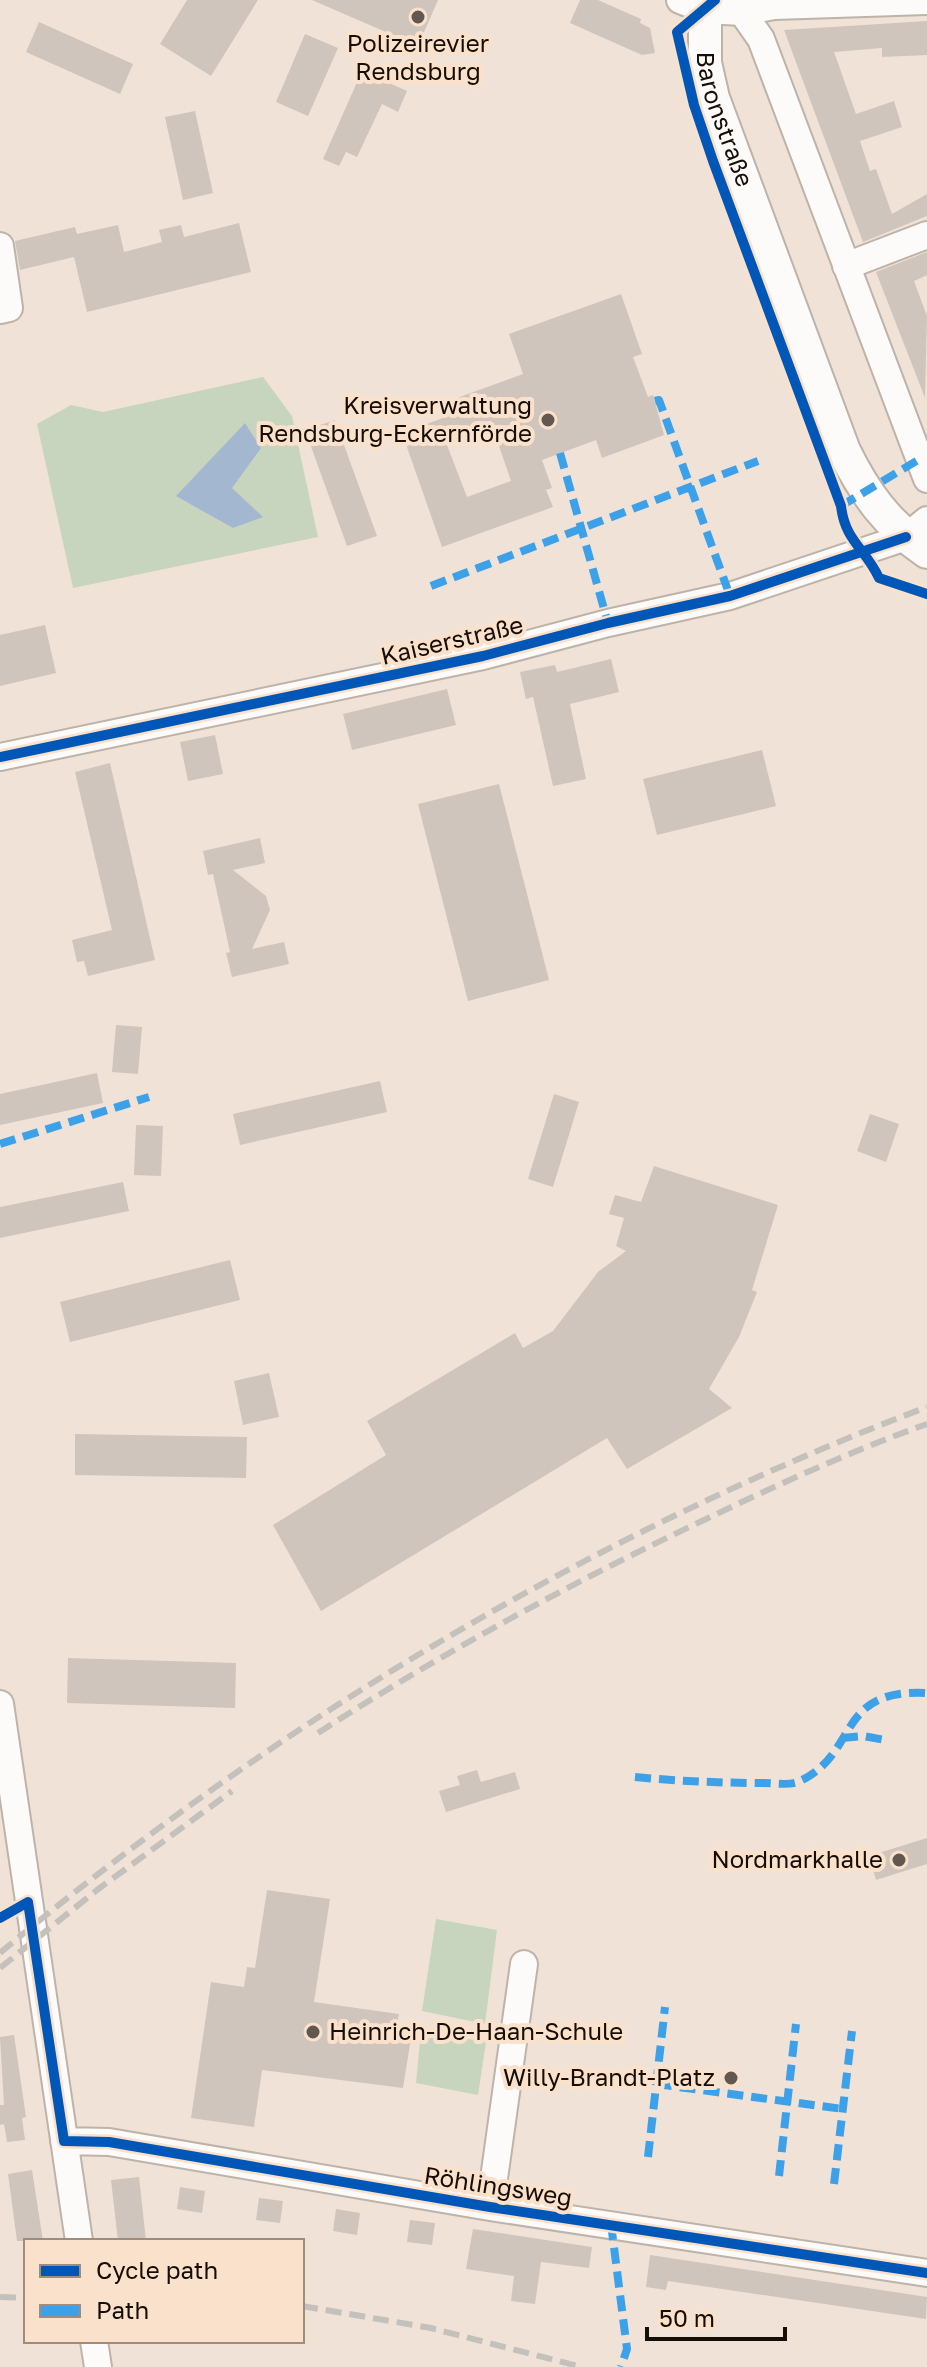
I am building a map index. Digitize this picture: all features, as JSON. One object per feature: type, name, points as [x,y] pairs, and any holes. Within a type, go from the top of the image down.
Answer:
[{"type":"main road","name":"Baronstraße","points":[[709,4],[705,63],[713,98],[838,437],[873,504],[920,536]]},
{"type":"street","points":[[709,4],[774,6],[927,1]]},
{"type":"street","points":[[709,4],[761,39],[927,479]]},
{"type":"street","points":[[846,266],[927,235]]},
{"type":"street","points":[[0,246],[9,308],[0,310]]},
{"type":"street","name":"Kaiserstraße","points":[[0,757],[483,656],[608,623],[730,596],[920,536]]},
{"type":"street","points":[[0,1704],[79,2239]]},
{"type":"street","points":[[490,2207],[524,1964]]},
{"type":"street","name":"Röhlingsweg","points":[[64,2141],[109,2142],[490,2207],[927,2273]]},
{"type":"street","points":[[94,2343],[98,2367]]},
{"type":"green space","points":[[263,377],[292,416],[318,537],[73,588],[37,424],[71,405],[103,412]]},
{"type":"green space","points":[[436,1919],[497,1930],[485,2024],[422,2011]]},
{"type":"green space","points":[[421,2031],[486,2042],[478,2095],[416,2083]]},
{"type":"water","points":[[245,423],[261,448],[232,488],[263,517],[233,528],[176,496]]},
{"type":"building","points":[[187,0],[258,0],[211,76],[160,44]]},
{"type":"building","points":[[312,0],[438,0],[418,46]]},
{"type":"building","points":[[580,0],[598,0],[641,19],[640,23],[650,28],[655,53],[642,55],[570,23]]},
{"type":"building","points":[[927,21],[927,55],[882,57],[882,48],[834,52],[856,114],[894,101],[902,127],[860,141],[870,171],[876,169],[892,214],[927,194],[927,216],[863,242],[784,30]]},
{"type":"building","points":[[39,22],[133,64],[120,94],[26,52]]},
{"type":"building","points":[[305,34],[338,48],[308,116],[276,102]]},
{"type":"building","points":[[362,71],[407,91],[398,112],[382,104],[357,157],[346,152],[339,166],[323,159]]},
{"type":"building","points":[[195,111],[213,193],[183,200],[165,117]]},
{"type":"building","points":[[239,223],[251,272],[87,312],[74,257],[20,270],[15,241],[75,227],[77,234],[118,225],[124,252],[162,242],[159,230],[181,225],[184,237]]},
{"type":"building","points":[[927,252],[927,275],[914,281],[927,316],[925,398],[876,272]]},
{"type":"building","name":"Kreisverwaltung Rendsburg-Eckernförde","points":[[621,294],[642,354],[633,357],[648,397],[653,395],[664,435],[602,458],[596,440],[542,460],[552,488],[546,490],[553,507],[442,547],[402,433],[462,411],[457,398],[523,374],[509,334]],"holes":[[[491,423],[511,481],[467,497],[445,440]]]},
{"type":"building","points":[[335,420],[377,536],[347,546],[305,430]]},
{"type":"building","points":[[45,625],[56,673],[0,686],[0,635]]},
{"type":"building","points":[[611,659],[619,692],[570,704],[586,779],[553,786],[533,697],[526,699],[520,672],[555,665],[557,672]]},
{"type":"building","points":[[447,689],[456,725],[352,750],[343,714]]},
{"type":"building","points":[[215,735],[223,774],[188,781],[180,742]]},
{"type":"building","points":[[762,750],[776,806],[657,835],[643,779]]},
{"type":"building","points":[[110,763],[155,960],[88,976],[84,961],[77,962],[72,940],[112,930],[75,772]]},
{"type":"building","points":[[499,784],[549,980],[468,1001],[418,804]]},
{"type":"building","points":[[260,838],[265,863],[233,870],[266,896],[270,910],[252,949],[284,942],[289,964],[232,977],[226,953],[230,952],[213,874],[208,875],[203,851]]},
{"type":"building","points":[[116,1025],[142,1027],[138,1074],[112,1072]]},
{"type":"building","points":[[97,1073],[103,1103],[0,1125],[0,1094]]},
{"type":"building","points":[[380,1081],[387,1112],[240,1145],[233,1114]]},
{"type":"building","points":[[554,1094],[579,1102],[553,1187],[528,1179]]},
{"type":"building","points":[[870,1114],[899,1124],[886,1162],[857,1151]]},
{"type":"building","points":[[136,1125],[163,1126],[161,1176],[134,1175]]},
{"type":"building","points":[[654,1166],[778,1205],[752,1290],[757,1292],[739,1337],[709,1389],[732,1408],[627,1469],[607,1438],[321,1611],[273,1525],[386,1455],[367,1421],[515,1333],[523,1348],[553,1331],[598,1272],[626,1251],[616,1246],[624,1218],[609,1214],[615,1195],[641,1202]]},
{"type":"building","points":[[123,1182],[129,1211],[0,1238],[0,1207]]},
{"type":"building","points":[[230,1260],[240,1300],[70,1342],[60,1302]]},
{"type":"building","points":[[269,1373],[279,1417],[243,1425],[234,1381]]},
{"type":"building","points":[[75,1434],[247,1437],[246,1478],[75,1475]]},
{"type":"building","points":[[68,1658],[236,1663],[235,1708],[67,1703]]},
{"type":"building","points":[[477,1770],[481,1782],[515,1772],[520,1789],[446,1812],[439,1791],[460,1785],[457,1776]]},
{"type":"building","name":"Nordmarkhalle","points":[[927,1838],[927,1864],[876,1880],[869,1856]]},
{"type":"building","points":[[267,1890],[330,1899],[314,2002],[399,2014],[396,2029],[412,2032],[403,2088],[262,2070],[254,2127],[191,2118],[211,1982],[244,1987],[247,1967],[255,1968]]},
{"type":"building","points":[[14,2035],[26,2117],[22,2118],[25,2140],[7,2142],[4,2124],[0,2125],[0,2105],[4,2105],[0,2037]]},
{"type":"building","points":[[32,2170],[43,2239],[17,2241],[8,2174]]},
{"type":"building","points":[[139,2177],[146,2239],[118,2239],[111,2180]]},
{"type":"building","points":[[180,2187],[205,2191],[202,2213],[177,2209]]},
{"type":"building","points":[[259,2198],[283,2201],[280,2223],[256,2220]]},
{"type":"building","points":[[336,2209],[360,2213],[357,2235],[333,2231]]},
{"type":"building","points":[[410,2220],[435,2223],[432,2245],[407,2242]]},
{"type":"building","points":[[473,2229],[592,2247],[589,2268],[541,2262],[535,2304],[511,2301],[514,2276],[466,2269]]},
{"type":"building","points":[[650,2255],[927,2297],[926,2319],[668,2281],[666,2290],[646,2287]]},
{"type":"railway","points":[[0,1953],[105,1869],[214,1789],[326,1713],[441,1641],[559,1575],[679,1514],[802,1457],[927,1407]]},
{"type":"railway","points":[[318,1733],[460,1647],[605,1569],[787,1481],[927,1424]]},
{"type":"railway","points":[[0,1968],[97,1890],[232,1791]]},
{"type":"railway","points":[[0,2297],[24,2298]]},
{"type":"railway","points":[[304,2306],[431,2328],[582,2367]]},
{"type":"marked path","points":[[655,401],[659,400],[730,596]]},
{"type":"marked path","points":[[560,453],[608,623]]},
{"type":"marked path","points":[[841,506],[918,460]]},
{"type":"marked path","points":[[431,586],[758,461]]},
{"type":"marked path","points":[[0,1144],[149,1097]]},
{"type":"marked path","points":[[635,1777],[796,1783],[819,1769],[832,1755],[862,1711],[877,1701],[898,1694],[927,1693]]},
{"type":"marked path","points":[[842,1738],[863,1736],[885,1740]]},
{"type":"marked path","points":[[648,2157],[665,2007]]},
{"type":"marked path","points":[[779,2176],[796,2024]]},
{"type":"marked path","points":[[834,2184],[852,2031]]},
{"type":"marked path","points":[[656,2084],[843,2109]]},
{"type":"marked path","points":[[611,2224],[627,2349],[621,2367]]},
{"type":"cycle path","points":[[715,0],[677,32],[694,105],[713,161],[847,528],[879,578],[927,594]]},
{"type":"cycle path","points":[[0,757],[483,656],[608,623],[730,596],[906,537]]},
{"type":"cycle path","points":[[0,1918],[28,1902],[64,2141],[109,2142],[490,2207],[927,2273]]},
{"type":"place","name":"Polizeirevier Rendsburg","points":[[418,17]]},
{"type":"place","name":"Kreisverwaltung Rendsburg-Eckernförde","points":[[548,420]]},
{"type":"place","name":"Nordmarkhalle","points":[[899,1860]]},
{"type":"place","name":"Heinrich-De-Haan-Schule","points":[[313,2032]]},
{"type":"place","name":"Willy-Brandt-Platz","points":[[731,2078]]}]
